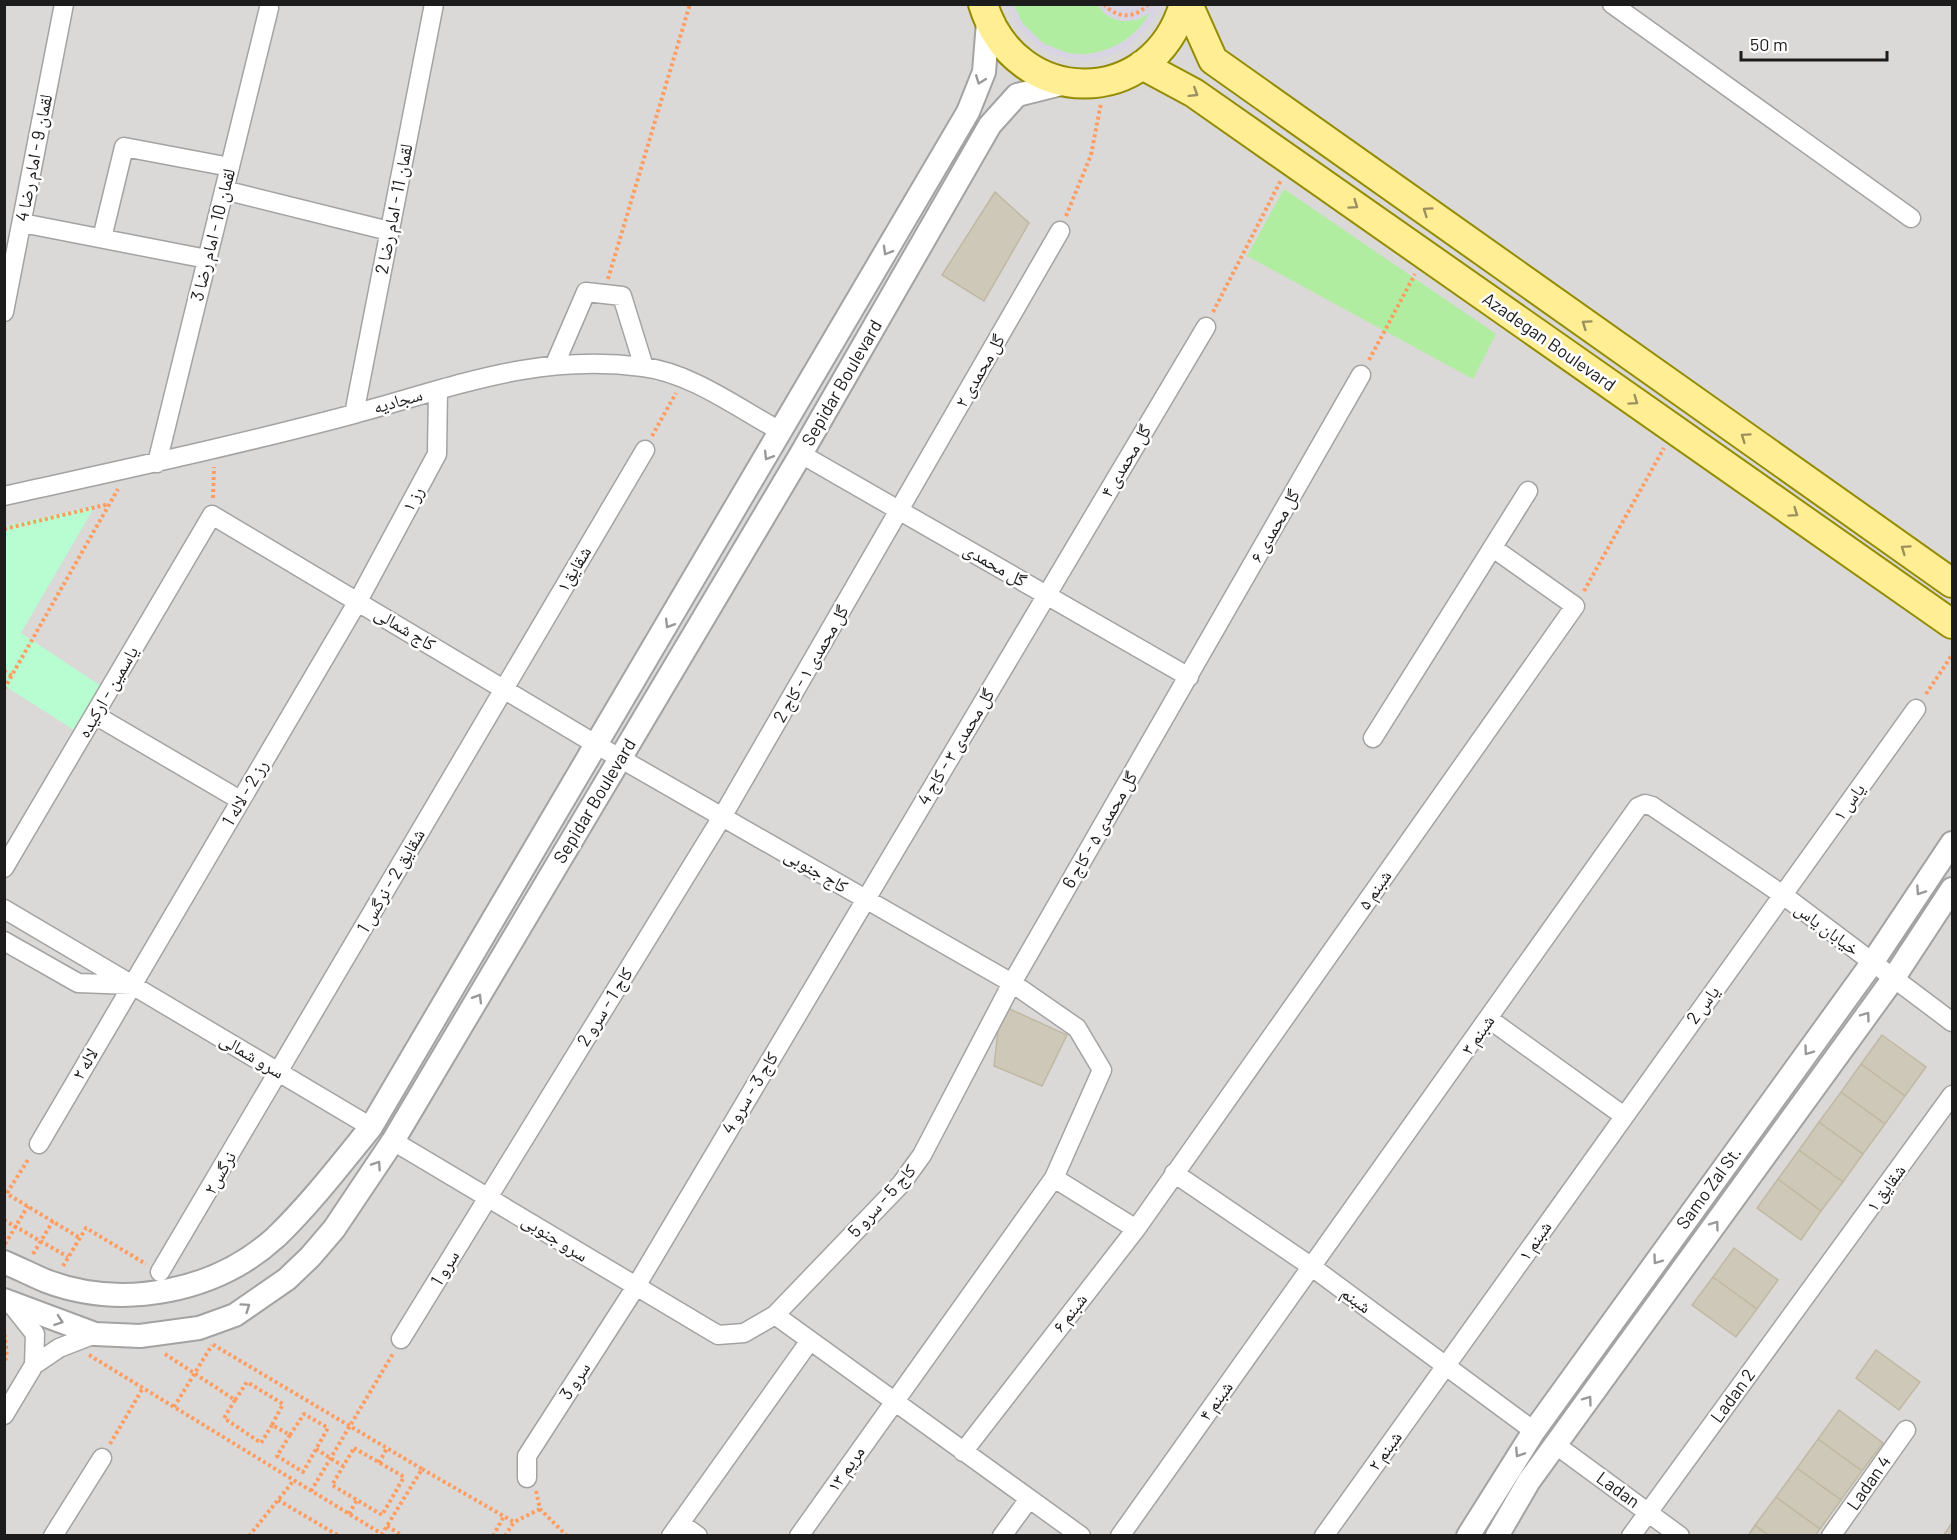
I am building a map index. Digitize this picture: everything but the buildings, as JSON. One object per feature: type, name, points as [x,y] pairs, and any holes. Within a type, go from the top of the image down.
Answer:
[{"type":"main road","points":[[986,13],[1005,48],[1027,68],[1065,83],[1085,84],[1105,82],[1125,76],[1142,65],[1158,52],[1170,36],[1186,4]]},
{"type":"main road","name":"Azadegan Boulevard","points":[[1186,4],[1213,60],[1953,583]]},
{"type":"main road","name":"Azadegan Boulevard","points":[[1142,65],[1194,93],[1953,624]]},
{"type":"main road","points":[[1767,494],[1787,466]]},
{"type":"street","name":"لقمان 9 - امام رضا 4","points":[[4,312],[64,4]]},
{"type":"street","name":"لقمان 11 - امام رضا 2","points":[[354,414],[434,4]]},
{"type":"street","points":[[1612,4],[1911,218]]},
{"type":"street","name":"لقمان 10 - امام رضا 3","points":[[157,463],[269,8]]},
{"type":"street","name":"Sepidar Boulevard","points":[[14,1266],[53,1282],[101,1293],[145,1294],[194,1285],[236,1266],[274,1238],[312,1200],[371,1127],[782,432],[968,112],[984,72],[986,13]]},
{"type":"street","name":"Sepidar Boulevard","points":[[8,1303],[95,1334],[140,1336],[189,1329],[235,1315],[287,1279],[334,1229],[393,1141],[621,759],[801,454],[990,124],[1017,95],[1065,83]]},
{"type":"street","points":[[102,238],[124,147],[230,167]]},
{"type":"street","points":[[224,190],[389,231]]},
{"type":"street","points":[[22,223],[207,259]]},
{"type":"street","name":"گل محمدی ۲","points":[[899,510],[1060,231]]},
{"type":"street","points":[[555,364],[586,292],[622,296],[644,367]]},
{"type":"street","name":"گل محمدی ۴","points":[[1046,595],[1206,327]]},
{"type":"street","name":"سجادیه","points":[[4,496],[157,463],[354,414],[486,376],[555,364],[644,367],[683,379],[782,432]]},
{"type":"street","name":"گل محمدی ۶","points":[[1189,677],[1361,375]]},
{"type":"street","name":"رز ۱","points":[[358,601],[437,454],[438,390]]},
{"type":"street","name":"شقایق۱","points":[[504,689],[645,450]]},
{"type":"street","name":"گل محمدی","points":[[801,454],[1189,677]]},
{"type":"street","points":[[1373,738],[1528,491]]},
{"type":"street","name":"گل محمدی ۱ - کاج 2","points":[[723,817],[899,510]]},
{"type":"street","name":"کاج شمالی","points":[[212,515],[621,759]]},
{"type":"street","name":"یاسمین - ارکیده","points":[[4,868],[212,515]]},
{"type":"street","points":[[1493,548],[1575,606]]},
{"type":"street","name":"گل محمدی ۳ - کاج 4","points":[[866,899],[1046,595]]},
{"type":"street","name":"رز 2 - لاله 1","points":[[132,985],[358,601]]},
{"type":"street","name":"شبنم ۵","points":[[1174,1173],[1575,606]]},
{"type":"street","name":"گل محمدی ۵ - کاج 6","points":[[1012,983],[1189,677]]},
{"type":"street","name":"شقایق 2 - نرگس 1","points":[[279,1072],[504,689]]},
{"type":"street","name":"یاس ۱","points":[[1783,895],[1916,709]]},
{"type":"street","points":[[94,715],[240,800]]},
{"type":"street","name":"کاج جنوبی","points":[[621,759],[1012,983],[1077,1028],[1102,1070],[1054,1178]]},
{"type":"street","name":"خیابان یاس","points":[[1645,804],[1783,895],[1953,1022]]},
{"type":"street","name":"شبنم ۳","points":[[1312,1267],[1638,807],[1645,804]]},
{"type":"street","name":"کاج 1 - سرو 2","points":[[488,1197],[723,817]]},
{"type":"street","name":"Samo Zal St.","points":[[1468,1536],[1534,1431],[1872,963],[1953,843]]},
{"type":"street","name":"Samo Zal St.","points":[[1497,1536],[1528,1481],[1893,979],[1953,889]]},
{"type":"street","name":"یاس 2","points":[[1624,1116],[1783,895]]},
{"type":"street","name":"کاج 3 - سرو 4","points":[[635,1288],[866,899]]},
{"type":"street","name":"سرو شمالی","points":[[4,909],[371,1127]]},
{"type":"street","name":"سرو شمالی","points":[[4,941],[78,983],[132,985]]},
{"type":"street","name":"کاج 5 - سرو 5","points":[[718,1335],[744,1333],[775,1316],[901,1184],[922,1155],[1012,983]]},
{"type":"street","name":"لاله ۲","points":[[39,1144],[132,985]]},
{"type":"street","points":[[1489,1020],[1624,1116]]},
{"type":"street","name":"نرگس۲","points":[[160,1272],[279,1072]]},
{"type":"street","name":"شقایق ۱","points":[[1818,1280],[1953,1095]]},
{"type":"street","name":"شبنم ۱","points":[[1446,1366],[1624,1116]]},
{"type":"street","name":"سرو جنوبی","points":[[393,1141],[635,1288],[718,1335]]},
{"type":"street","name":"شبنم ۶","points":[[963,1452],[1136,1229],[1174,1173]]},
{"type":"street","name":"شبنم","points":[[1174,1173],[1312,1267],[1534,1431]]},
{"type":"street","points":[[1054,1178],[1136,1229]]},
{"type":"street","name":"مریم ۱۳","points":[[799,1536],[1054,1178]]},
{"type":"street","name":"سرو 1","points":[[401,1340],[488,1197]]},
{"type":"street","name":"شبنم ۴","points":[[1120,1536],[1312,1267]]},
{"type":"street","name":"Ladan 2","points":[[1631,1536],[1818,1280]]},
{"type":"street","name":"سرو 3","points":[[527,1478],[527,1456],[635,1288]]},
{"type":"street","points":[[8,1303],[35,1334],[34,1365]]},
{"type":"street","points":[[775,1316],[1081,1536]]},
{"type":"street","points":[[4,1415],[34,1365],[70,1343],[95,1334]]},
{"type":"street","points":[[698,1536],[676,1529],[809,1342]]},
{"type":"street","name":"شبنم ۲","points":[[1324,1536],[1446,1366]]},
{"type":"street","name":"Ladan 4","points":[[1831,1536],[1906,1430]]},
{"type":"street","name":"Ladan","points":[[1556,1445],[1680,1536]]},
{"type":"street","points":[[53,1536],[102,1458]]},
{"type":"street","points":[[1002,1536],[1029,1499]]},
{"type":"path","points":[[604,294],[690,4]]},
{"type":"path","points":[[1104,4],[1115,13],[1129,16],[1142,11],[1148,4]]},
{"type":"path","points":[[1060,231],[1091,155],[1105,82]]},
{"type":"path","points":[[1206,327],[1291,160]]},
{"type":"path","points":[[1361,375],[1425,255]]},
{"type":"path","points":[[645,450],[683,379]]},
{"type":"path","points":[[1575,606],[1675,429]]},
{"type":"path","points":[[212,515],[215,448]]},
{"type":"path","points":[[4,689],[130,468]]},
{"type":"path","points":[[4,529],[110,504]]},
{"type":"path","points":[[1916,709],[1953,655]]},
{"type":"path","points":[[4,671],[12,676]]},
{"type":"path","points":[[39,1144],[6,1192],[80,1238]]},
{"type":"path","points":[[4,1245],[28,1206]]},
{"type":"path","points":[[4,1221],[68,1257]]},
{"type":"path","points":[[14,1266],[41,1241],[53,1221]]},
{"type":"path","points":[[53,1282],[86,1228],[160,1272]]},
{"type":"path","points":[[4,1328],[7,1357],[4,1361]]},
{"type":"path","points":[[189,1329],[514,1522]]},
{"type":"path","points":[[140,1336],[235,1400]]},
{"type":"path","points":[[311,1491],[401,1340]]},
{"type":"path","points":[[70,1343],[382,1534],[422,1469]]},
{"type":"path","points":[[174,1407],[212,1344]]},
{"type":"path","points":[[247,1382],[284,1404],[261,1443],[224,1418],[235,1400],[247,1382]]},
{"type":"path","points":[[102,1458],[143,1388]]},
{"type":"path","points":[[304,1414],[328,1428],[303,1472],[277,1456],[290,1435],[304,1414]]},
{"type":"path","points":[[272,1425],[290,1435]]},
{"type":"path","points":[[354,1448],[379,1462],[404,1478],[382,1515],[332,1485],[354,1448]]},
{"type":"path","points":[[379,1462],[387,1448]]},
{"type":"path","points":[[316,1449],[344,1466]]},
{"type":"path","points":[[527,1478],[538,1496],[540,1509],[567,1536]]},
{"type":"path","points":[[249,1536],[294,1480]]},
{"type":"path","points":[[394,1494],[404,1499]]},
{"type":"path","points":[[278,1500],[339,1536]]},
{"type":"path","points":[[350,1514],[357,1500]]},
{"type":"path","points":[[505,1536],[514,1522],[540,1509]]},
{"type":"path","points":[[493,1536],[504,1516]]},
{"type":"path","points":[[387,1526],[403,1536]]},
{"type":"shaded area","points":[[5,5],[1952,5],[1952,1535],[5,1535]]},
{"type":"shaded area","points":[[1007,5],[1014,5],[1022,23],[1043,43],[1070,54],[1085,55],[1099,53],[1126,41],[1137,32],[1150,13],[1137,20],[1121,21],[1105,14],[1098,5],[1160,5],[1151,24],[1129,46],[1115,54],[1085,61],[1054,55],[1040,48],[1018,27]]},
{"type":"green space","points":[[1014,5],[1098,5],[1110,17],[1123,21],[1137,18],[1151,11],[1137,30],[1119,43],[1100,52],[1079,54],[1058,51],[1040,42],[1025,27]]},
{"type":"green space","points":[[1284,189],[1496,334],[1473,379],[1247,256]]},
{"type":"green space","points":[[95,506],[21,633],[101,686],[74,730],[5,686],[5,526]]}]
